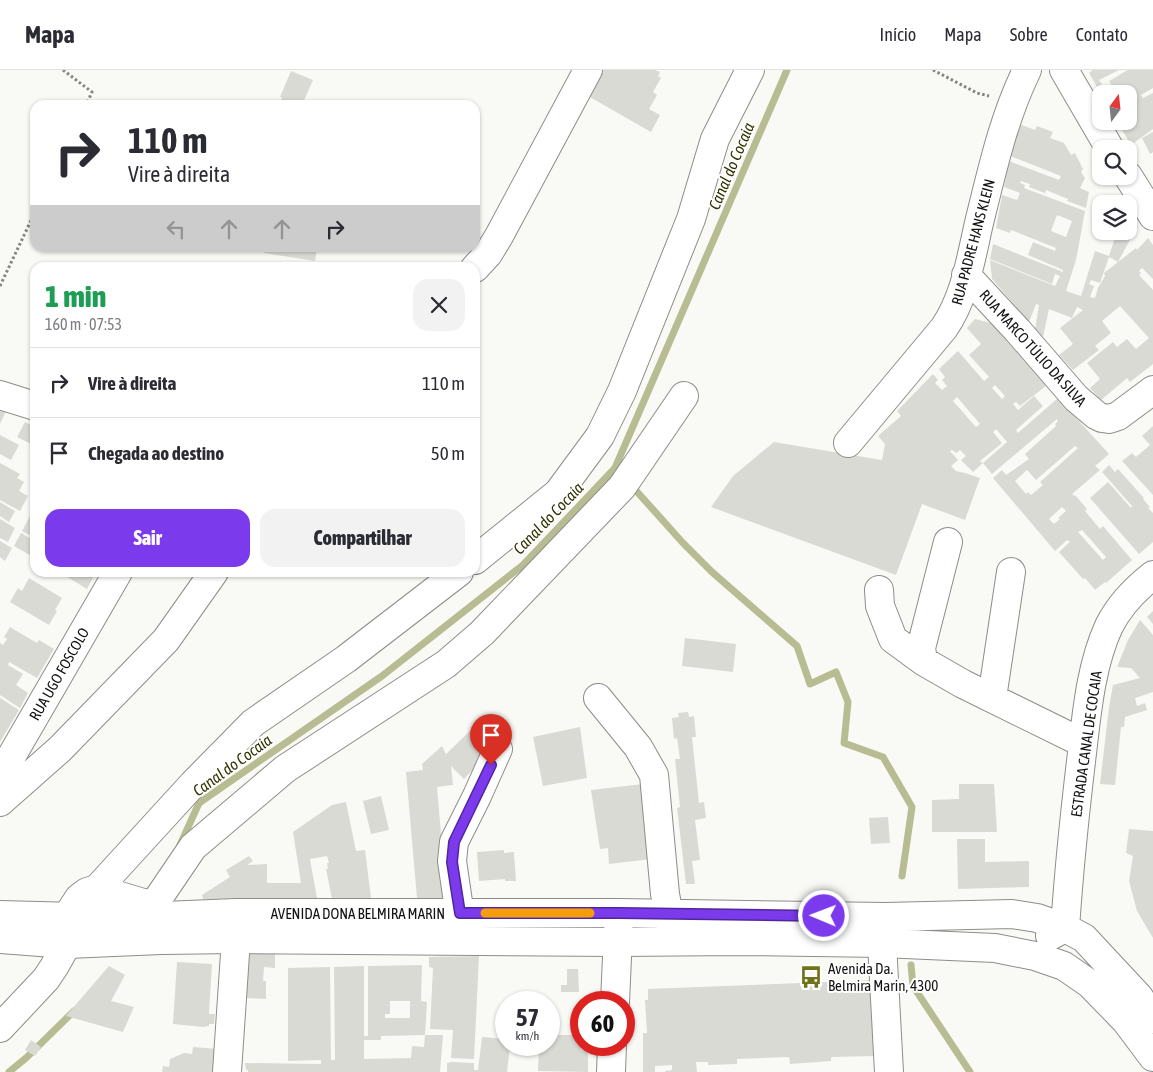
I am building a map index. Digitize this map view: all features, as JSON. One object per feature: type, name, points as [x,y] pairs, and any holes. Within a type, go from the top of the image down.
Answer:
[{"type":"street","points":[[480,263],[488,254],[499,236],[588,70]]},
{"type":"street","points":[[480,556],[558,493],[600,436],[622,391],[691,219],[716,139],[750,70]]},
{"type":"street","name":"RUA PADRE HANS KLEIN","points":[[848,443],[944,328],[956,310],[998,146],[1013,97],[1027,70]]},
{"type":"street","points":[[1064,70],[1105,140]]},
{"type":"street","points":[[1134,185],[1153,216]]},
{"type":"street","name":"RUA MARCO TÚLIO DA SILVA","points":[[966,275],[1076,398],[1096,415],[1109,419],[1118,416],[1153,390]]},
{"type":"street","points":[[0,394],[30,404]]},
{"type":"street","points":[[97,889],[157,921],[193,847],[285,769],[446,664],[482,634],[622,486],[684,396]]},
{"type":"street","points":[[923,661],[921,648],[948,542]]},
{"type":"street","points":[[992,698],[1011,572]]},
{"type":"street","name":"ESTRADA CANAL DE COCAIA","points":[[1065,928],[1083,743],[1095,673],[1109,626],[1119,609],[1140,585],[1153,575]]},
{"type":"street","name":"RUA UGO FOSCOLO","points":[[0,776],[115,577]]},
{"type":"street","points":[[0,802],[60,750],[166,640],[210,577]]},
{"type":"street","points":[[0,1028],[46,979],[80,898],[88,892],[97,889],[192,784],[253,723],[346,659],[452,577]]},
{"type":"street","points":[[879,590],[880,606],[893,639],[923,661],[1083,743]]},
{"type":"street","points":[[598,698],[638,747],[654,775],[668,914],[673,941]]},
{"type":"street","points":[[464,940],[452,862],[454,842],[498,749]]},
{"type":"street","points":[[1037,918],[1070,873]]},
{"type":"street","name":"AVENIDA DONA BELMIRA MARIN","points":[[236,926],[460,913],[619,913],[668,914],[883,930],[995,948],[1035,956],[1064,966],[1090,984],[1126,1021],[1153,1057]]},
{"type":"street","points":[[616,991],[619,913]]},
{"type":"street","name":"AVENIDA DONA BELMIRA MARIN","points":[[0,939],[157,921],[464,940],[673,941],[883,930],[1012,914],[1037,918],[1065,928],[1084,938],[1139,997],[1153,1019]]},
{"type":"street","name":"AVENIDA DONA BELMIRA MARIN","points":[[0,915],[66,931]]},
{"type":"street","points":[[227,1072],[236,926]]},
{"type":"street","points":[[995,948],[1047,938],[1065,928]]},
{"type":"street","points":[[883,930],[889,1072]]},
{"type":"street","points":[[611,1072],[612,1056]]},
{"type":"path","points":[[62,70],[92,92],[88,100]]},
{"type":"path","points":[[933,70],[977,93],[998,98],[1013,97]]},
{"type":"path","points":[[0,286],[30,223]]},
{"type":"building","points":[[603,70],[655,70],[660,72],[658,76],[661,78],[653,92],[657,95],[649,109],[660,115],[651,132],[588,96]]},
{"type":"building","points":[[1093,70],[1119,70],[1099,80],[1102,84],[1100,85],[1096,85],[1089,73]]},
{"type":"building","points":[[1128,70],[1153,70],[1153,88],[1141,95],[1143,98],[1153,93],[1153,129],[1137,141],[1128,140],[1122,130],[1138,130],[1138,85],[1111,85],[1109,81]]},
{"type":"building","points":[[291,71],[313,80],[304,100],[281,100],[282,97],[280,97]]},
{"type":"building","points":[[1019,124],[1035,130],[1037,126],[1053,132],[1050,138],[1064,143],[1071,155],[1075,153],[1083,169],[1081,172],[1085,178],[1080,188],[1089,192],[1086,208],[1046,190],[1045,193],[1029,187],[1030,184],[1021,181],[1020,183],[1025,185],[1024,188],[1085,211],[1076,260],[1066,291],[1081,296],[1095,251],[1109,256],[1114,240],[1130,240],[1118,262],[1109,257],[1100,283],[1091,280],[1089,284],[1094,286],[1090,297],[1095,298],[1105,276],[1104,273],[1136,248],[1137,250],[1148,238],[1153,245],[1153,279],[1142,268],[1139,271],[1141,273],[1139,275],[1153,290],[1153,364],[1130,382],[1127,378],[1101,400],[1090,388],[1100,379],[1087,363],[1113,342],[1117,347],[1127,339],[1136,349],[1149,338],[1120,306],[1102,321],[1111,333],[1095,346],[1099,350],[1073,370],[1059,355],[1073,344],[1060,328],[1083,310],[1077,307],[1072,318],[1049,309],[1043,337],[1035,329],[1039,305],[1036,304],[1029,322],[992,279],[990,260],[1055,286],[1060,276],[1055,274],[1052,284],[990,259],[993,244],[1063,272],[1063,270],[1028,255],[1033,242],[1055,251],[1056,248],[1011,230],[1010,233],[996,228],[1002,195],[1017,200],[1020,193],[1004,187],[1009,161],[1059,180],[1061,176],[1010,156]],"holes":[[[1057,215],[1072,221],[1066,237],[1051,231]]]},
{"type":"building","points":[[1153,132],[1153,152],[1150,154],[1142,138]]},
{"type":"building","points":[[264,252],[316,252],[315,261]]},
{"type":"building","points":[[975,319],[991,323],[1046,386],[1020,406],[1016,402],[1013,404],[1018,410],[1034,396],[1043,406],[1016,430],[1018,433],[1058,398],[1109,454],[1095,466],[1100,470],[1072,494],[1087,509],[1085,511],[1100,529],[1103,526],[1132,560],[1106,583],[1095,590],[1085,578],[1083,579],[1059,552],[1070,542],[1067,540],[1055,551],[993,478],[1002,470],[1006,475],[1029,459],[1025,454],[1056,426],[1057,419],[992,474],[983,463],[973,472],[961,460],[966,456],[960,450],[956,453],[952,450],[950,451],[958,460],[951,466],[956,471],[980,478],[965,520],[922,504],[896,575],[711,507],[733,476],[774,442],[882,460],[885,444],[878,436],[901,416],[897,411],[933,374],[938,380],[935,383],[942,390],[947,386],[942,380],[945,377],[939,369],[958,351],[984,381],[989,377],[969,355],[981,344],[967,328]],"holes":[[[995,385],[1005,396],[1002,399],[992,388]],[[957,397],[980,424],[976,427],[953,401]],[[996,429],[1007,442],[983,463],[980,461],[1002,443],[993,432]],[[1075,446],[1078,448],[1040,482],[1043,485],[1031,495],[1028,492],[1026,494],[1015,481],[1027,470],[1036,480]],[[1062,507],[1066,511],[1054,524],[1049,519]],[[1082,530],[1106,557],[1103,560],[1078,532]]]},
{"type":"building","points":[[0,404],[8,407],[0,424]]},
{"type":"building","points":[[25,422],[30,424],[30,444],[17,437]]},
{"type":"building","points":[[1153,426],[1153,495],[1122,461],[1132,453],[1136,457],[1150,445],[1142,436]]},
{"type":"building","points":[[0,435],[19,445],[11,460],[0,454]]},
{"type":"building","points":[[0,463],[20,474],[17,478],[24,482],[19,491],[28,496],[20,511],[0,500]]},
{"type":"building","points":[[1109,465],[1115,472],[1118,469],[1144,498],[1150,507],[1148,508],[1153,513],[1153,542],[1139,554],[1090,498],[1108,482],[1131,508],[1132,506],[1102,472]]},
{"type":"building","points":[[0,502],[15,511],[9,522],[0,516]]},
{"type":"building","points":[[30,516],[30,533],[29,535],[22,531]]},
{"type":"building","points":[[0,519],[15,528],[8,542],[0,538]]},
{"type":"building","points":[[21,533],[30,538],[30,555],[14,546]]},
{"type":"building","points":[[0,541],[12,548],[5,561],[0,557]]},
{"type":"building","points":[[67,577],[93,577],[87,589]]},
{"type":"building","points":[[29,578],[62,598],[49,625],[10,602],[18,588],[22,591]]},
{"type":"building","points":[[1153,611],[1153,624],[1147,617]]},
{"type":"building","points":[[1140,620],[1153,635],[1153,692],[1135,698],[1137,706],[1145,703],[1147,710],[1125,717],[1124,727],[1121,727],[1115,785],[1100,784],[1113,685],[1140,678],[1131,668],[1117,667],[1128,640]]},
{"type":"building","points":[[10,627],[37,643],[39,640],[54,649],[37,678],[9,662],[8,665],[23,674],[16,685],[28,693],[20,708],[0,695],[0,643],[3,645],[7,639],[4,637]]},
{"type":"building","points":[[685,638],[736,644],[733,672],[682,666]]},
{"type":"building","points":[[0,698],[19,710],[0,742]]},
{"type":"building","points":[[688,712],[689,717],[694,716],[696,737],[692,737],[699,803],[704,802],[706,818],[695,820],[700,860],[692,861],[695,884],[686,884],[677,808],[680,807],[675,759],[680,759],[677,738],[674,739],[672,718],[679,717],[678,713]]},
{"type":"building","points":[[580,727],[587,778],[543,786],[533,737]]},
{"type":"building","points":[[471,730],[491,751],[464,779],[451,766],[453,785],[437,787],[444,868],[451,898],[417,898],[406,772],[423,770],[422,764],[442,746],[446,754]]},
{"type":"building","points":[[652,783],[660,858],[609,864],[608,848],[600,849],[591,790]]},
{"type":"building","points":[[959,784],[994,784],[997,832],[932,832],[932,800],[959,799]]},
{"type":"building","points":[[381,796],[389,830],[371,834],[363,801]]},
{"type":"building","points":[[346,802],[356,851],[365,850],[371,898],[332,899],[326,869],[328,869],[327,863],[329,863],[327,856],[310,859],[317,898],[203,899],[202,895],[230,877],[226,870],[249,856],[253,861],[247,865],[267,864],[267,883],[301,883],[293,832],[332,805]]},
{"type":"building","points":[[888,817],[890,843],[871,844],[869,818]]},
{"type":"building","points":[[1129,829],[1153,831],[1153,938],[1137,911],[1129,881],[1133,856],[1126,853]]},
{"type":"building","points":[[957,839],[985,839],[985,862],[1029,861],[1029,887],[958,889]]},
{"type":"building","points":[[504,850],[504,853],[514,852],[516,881],[505,881],[505,879],[479,881],[477,852]]},
{"type":"building","points":[[246,954],[275,954],[275,968],[264,967],[263,981],[266,981],[266,999],[244,998]]},
{"type":"building","points":[[479,956],[474,1059],[451,1058],[453,1030],[430,1029],[433,968],[429,967],[429,957]]},
{"type":"building","points":[[177,962],[212,964],[209,1014],[215,1014],[214,1024],[203,1027],[173,1024]]},
{"type":"building","points":[[422,965],[421,1001],[427,1002],[425,1035],[443,1035],[440,1072],[248,1072],[246,1070],[245,1063],[321,1064],[321,1060],[288,1061],[288,968],[330,967],[331,1060],[335,1060],[334,967],[364,966],[364,1036],[368,1036],[368,966]],"holes":[[[390,1001],[410,1001],[410,1018],[385,1018],[385,1014],[390,1014]],[[425,1035],[424,1047],[412,1046],[411,1058],[364,1059],[364,1040],[381,1040],[381,1036]]]},
{"type":"building","points":[[109,966],[125,975],[111,1001],[134,1007],[123,1032],[66,1016]]},
{"type":"building","points":[[567,969],[578,969],[579,991],[561,992],[561,985],[567,985]]},
{"type":"building","points":[[878,980],[874,1056],[831,1057],[831,1061],[790,1064],[789,1057],[737,1059],[737,1064],[708,1065],[708,1062],[696,1062],[697,1072],[665,1072],[672,1070],[672,1065],[655,1066],[655,1072],[643,1072],[643,1033],[647,1033],[645,1000],[648,1000],[648,989]]},
{"type":"building","points":[[560,1035],[570,1035],[570,1056],[588,1056],[588,1072],[538,1071],[539,1056],[560,1056]]},
{"type":"building","points":[[482,1037],[495,1038],[495,1056],[509,1056],[507,1072],[447,1072],[447,1063],[474,1063],[474,1070],[478,1070]]},
{"type":"building","points":[[31,1040],[41,1047],[35,1056],[25,1050]]},
{"type":"building","points":[[193,1047],[219,1049],[217,1072],[162,1072],[163,1066],[169,1067],[170,1059],[184,1053],[192,1054]]},
{"type":"waterway","name":"Canal do Cocaia","points":[[180,845],[199,803],[382,676],[523,565],[615,468],[787,70]]},
{"type":"waterway","points":[[631,485],[712,572],[797,646],[810,684],[836,672],[848,702],[844,743],[883,757],[912,807],[902,876]]},
{"type":"waterway","points":[[911,965],[913,986],[970,1072]]},
{"type":"waterway","points":[[9,1072],[74,1011]]},
{"type":"slow traffic","points":[[485,913],[590,913]]},
{"type":"place","name":"Avenida Da. Belmira Marin, 4300","points":[[811,977]]},
{"type":"route","points":[[491,765],[454,842],[452,862],[460,913],[824,916]]}]
